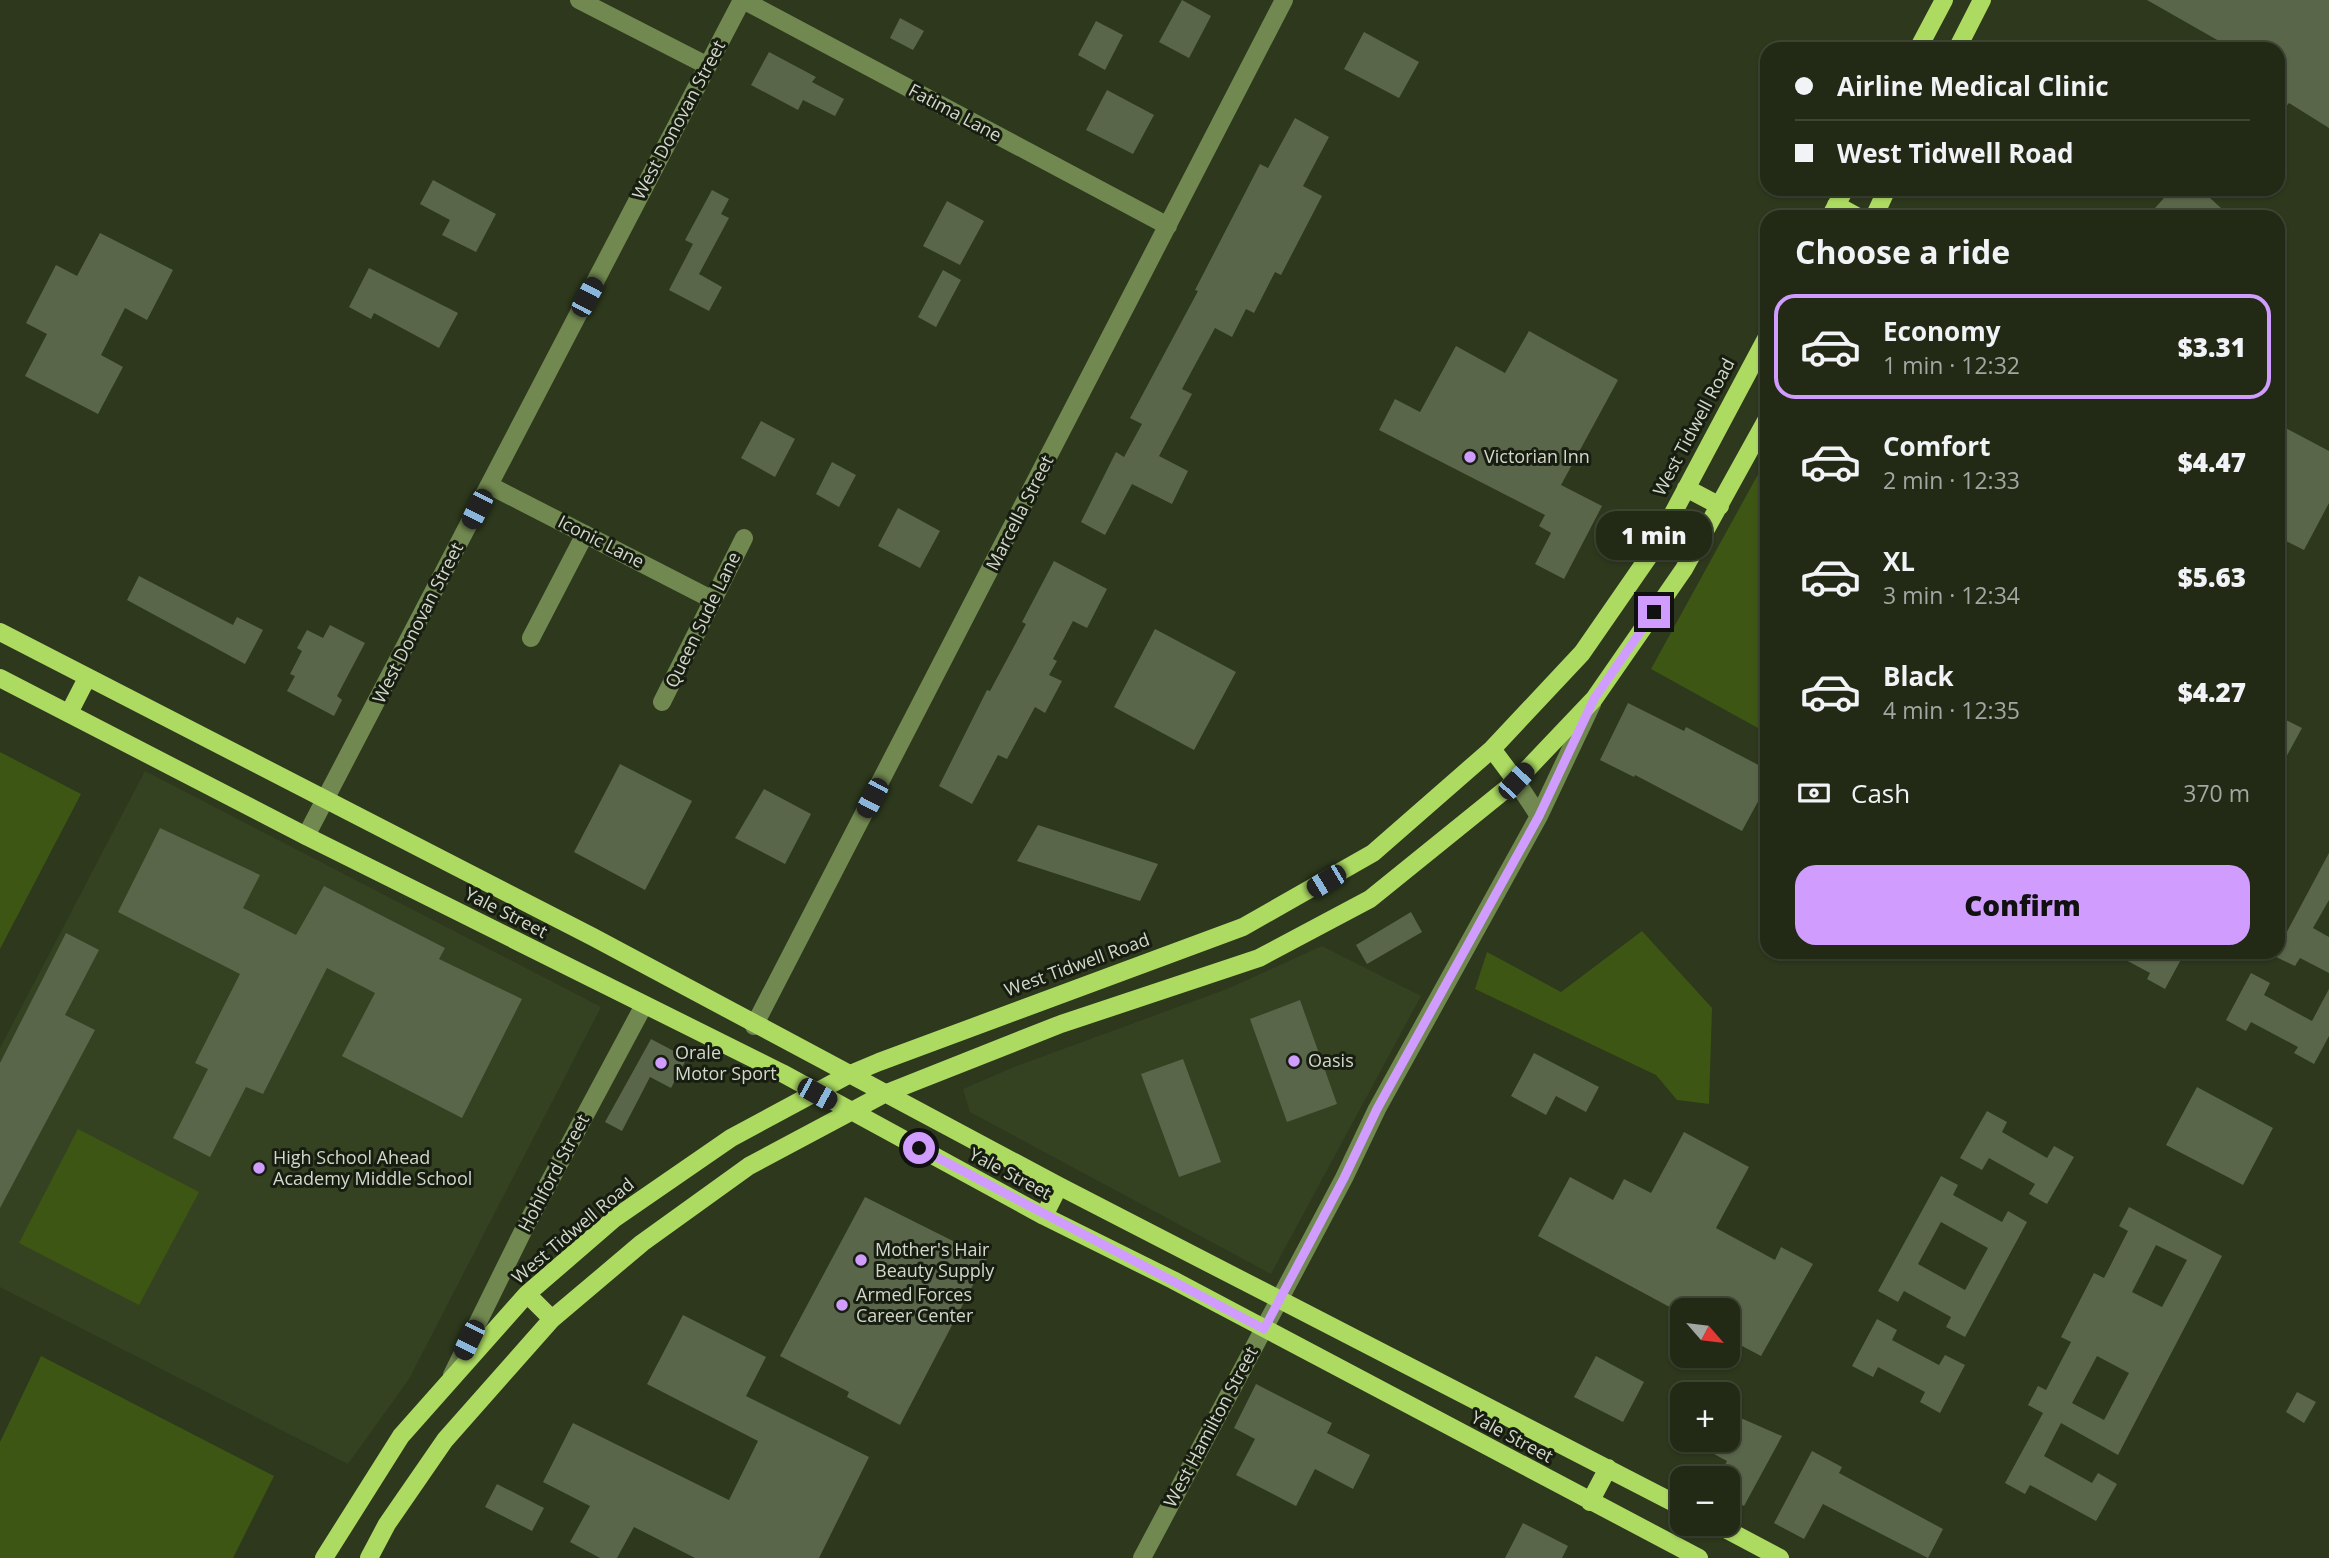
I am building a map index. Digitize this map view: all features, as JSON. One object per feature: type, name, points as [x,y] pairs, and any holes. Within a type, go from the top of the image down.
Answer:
[{"type":"main road","points":[[1922,42],[1944,0]]},
{"type":"main road","points":[[1961,42],[1982,0]]},
{"type":"main road","name":"West Tidwell Road","points":[[326,1557],[401,1436],[527,1294],[615,1218],[731,1138],[848,1075],[1243,927],[1373,853],[1492,750],[1582,653],[1654,549],[1760,350]]},
{"type":"main road","points":[[369,1558],[387,1524],[446,1440],[552,1319],[642,1243],[749,1166],[884,1094],[1061,1024],[1259,958],[1370,899],[1516,781],[1594,699],[1684,569],[1760,432]]},
{"type":"main road","points":[[1686,488],[1720,506]]},
{"type":"main road","name":"Yale Street","points":[[0,632],[325,802],[593,937],[754,1026],[1059,1186],[1670,1501]]},
{"type":"main road","name":"Yale Street","points":[[0,678],[306,836],[771,1067],[1044,1216],[1699,1558]]},
{"type":"main road","points":[[69,713],[87,678]]},
{"type":"main road","points":[[1492,750],[1516,781]]},
{"type":"main road","points":[[1206,939],[1214,971]]},
{"type":"main road","points":[[1044,1216],[1059,1186]]},
{"type":"main road","points":[[527,1294],[552,1319]]},
{"type":"main road","points":[[1590,1502],[1608,1468]]},
{"type":"main road","points":[[1739,1536],[1780,1558]]},
{"type":"street","points":[[579,0],[708,66]]},
{"type":"street","name":"West Donovan Street","points":[[306,836],[742,0]]},
{"type":"street","name":"Fatima Lane","points":[[742,0],[1168,226]]},
{"type":"street","name":"Marcella Street","points":[[754,1026],[1284,0]]},
{"type":"street","name":"Iconic Lane","points":[[489,485],[713,600]]},
{"type":"street","points":[[531,638],[585,534]]},
{"type":"street","name":"Queen Sude Lane","points":[[662,702],[744,538]]},
{"type":"street","name":"West Hamilton Street","points":[[1142,1558],[1344,1178],[1377,1109],[1539,816],[1594,699]]},
{"type":"street","points":[[1516,781],[1539,816]]},
{"type":"street","name":"Hohlford Street","points":[[449,1382],[523,1231],[644,1005]]},
{"type":"shaded area","name":"High School Ahead Academy Middle School","points":[[145,771],[601,1007],[409,1379],[348,1464],[0,1287],[0,1048]]},
{"type":"shaded area","points":[[1322,946],[1421,996],[1271,1274],[970,1112],[963,1089],[1014,1067],[1227,989]]},
{"type":"green space","points":[[1760,471],[1760,729],[1651,669]]},
{"type":"green space","points":[[0,752],[81,794],[0,949]]},
{"type":"green space","points":[[1642,931],[1712,1008],[1709,1104],[1677,1100],[1656,1075],[1475,989],[1487,952],[1561,992]]},
{"type":"green space","points":[[78,1129],[199,1192],[139,1305],[19,1243]]},
{"type":"green space","points":[[41,1356],[274,1476],[233,1558],[0,1558],[0,1442]]},
{"type":"building","points":[[1182,0],[1211,16],[1189,58],[1159,42]]},
{"type":"building","points":[[2147,0],[2329,0],[2329,128],[2289,103],[2285,108],[2285,42],[2221,42]]},
{"type":"building","points":[[900,18],[924,31],[913,50],[890,38]]},
{"type":"building","points":[[1096,21],[1123,35],[1105,70],[1078,55]]},
{"type":"building","points":[[1364,32],[1419,62],[1399,98],[1344,69]]},
{"type":"building","points":[[769,52],[816,77],[812,82],[844,99],[835,116],[803,100],[798,110],[751,85]]},
{"type":"building","points":[[1107,90],[1154,115],[1133,154],[1086,130]]},
{"type":"building","points":[[1295,118],[1329,137],[1303,186],[1322,196],[1281,275],[1275,272],[1254,313],[1246,309],[1232,337],[1215,328],[1182,389],[1192,394],[1159,456],[1188,471],[1172,504],[1132,484],[1105,535],[1081,522],[1116,452],[1124,457],[1142,424],[1130,418],[1198,291],[1195,290],[1260,164],[1268,168]]},
{"type":"building","points":[[433,180],[496,214],[476,252],[442,235],[450,220],[420,204]]},
{"type":"building","points":[[712,190],[729,199],[721,214],[729,218],[699,274],[722,287],[709,311],[669,290],[693,244],[685,240]]},
{"type":"building","points":[[2166,196],[2208,196],[2223,210],[2153,210]]},
{"type":"building","points":[[947,201],[984,221],[960,265],[923,246]]},
{"type":"building","points":[[100,233],[173,270],[147,320],[125,308],[101,355],[123,367],[98,414],[25,376],[47,334],[26,323],[56,265],[77,276]]},
{"type":"building","points":[[369,268],[458,313],[439,348],[374,313],[371,319],[349,307]]},
{"type":"building","points":[[943,270],[961,280],[936,327],[918,317]]},
{"type":"building","points":[[1529,331],[1618,380],[1561,485],[1602,506],[1564,579],[1535,564],[1551,533],[1539,526],[1545,515],[1379,430],[1395,399],[1420,412],[1456,346],[1505,373]]},
{"type":"building","points":[[761,421],[795,439],[775,477],[741,458]]},
{"type":"building","points":[[2285,428],[2329,451],[2329,503],[2304,550],[2285,540]]},
{"type":"building","points":[[832,462],[856,475],[839,507],[816,494]]},
{"type":"building","points":[[898,508],[940,531],[920,568],[878,546]]},
{"type":"building","points":[[1054,561],[1107,589],[1087,628],[1073,621],[1053,659],[1057,661],[1049,675],[1062,681],[1045,713],[1035,707],[1007,759],[998,755],[972,804],[939,786],[987,690],[990,691],[1026,624],[1022,622]]},
{"type":"building","points":[[139,576],[233,625],[237,617],[263,630],[245,664],[127,600]]},
{"type":"building","points":[[330,625],[365,643],[337,696],[342,700],[334,716],[287,691],[295,676],[290,674],[302,651],[297,648],[307,630],[323,638]]},
{"type":"building","points":[[1155,629],[1236,672],[1194,750],[1114,707]]},
{"type":"building","points":[[1628,703],[1684,731],[1686,727],[1760,766],[1760,798],[1742,831],[1635,775],[1634,777],[1600,760]]},
{"type":"building","points":[[2285,720],[2302,728],[2285,759]]},
{"type":"building","points":[[620,764],[692,801],[645,890],[574,852]]},
{"type":"building","points":[[764,789],[811,814],[785,864],[735,838]]},
{"type":"building","points":[[1038,825],[1158,864],[1140,901],[1017,861]]},
{"type":"building","points":[[160,828],[260,875],[243,908],[296,935],[324,886],[445,948],[439,959],[522,999],[462,1118],[342,1056],[375,993],[327,968],[263,1094],[246,1087],[210,1157],[173,1138],[208,1069],[195,1063],[240,974],[118,912]]},
{"type":"building","points":[[2329,853],[2329,900],[2313,928],[2329,937],[2329,973],[2300,958],[2295,966],[2280,959],[2285,959],[2285,935]]},
{"type":"building","points":[[1411,912],[1422,932],[1367,964],[1356,945]]},
{"type":"building","points":[[66,933],[99,950],[65,1015],[95,1030],[0,1208],[0,1063]]},
{"type":"building","points":[[2124,959],[2181,959],[2165,989],[2147,979],[2150,973]]},
{"type":"building","points":[[2251,973],[2270,983],[2264,995],[2312,1021],[2329,989],[2329,1036],[2314,1064],[2294,1053],[2298,1047],[2251,1022],[2246,1031],[2226,1020]]},
{"type":"building","name":"Oasis","points":[[1300,1000],[1337,1104],[1287,1122],[1250,1019]]},
{"type":"building","points":[[651,1039],[687,1058],[671,1088],[650,1077],[622,1131],[605,1122]]},
{"type":"building","points":[[1534,1053],[1599,1087],[1586,1112],[1556,1096],[1546,1115],[1511,1096]]},
{"type":"building","points":[[1183,1059],[1221,1162],[1179,1177],[1141,1074]]},
{"type":"building","points":[[2197,1087],[2273,1128],[2243,1185],[2166,1145]]},
{"type":"building","points":[[1987,1111],[2007,1122],[2002,1132],[2047,1158],[2054,1146],[2074,1157],[2047,1204],[2029,1194],[2035,1184],[1989,1158],[1982,1170],[1960,1158]]},
{"type":"building","points":[[1684,1132],[1749,1167],[1716,1228],[1775,1260],[1781,1247],[1813,1264],[1761,1356],[1740,1345],[1740,1298],[1670,1298],[1670,1307],[1538,1236],[1570,1177],[1613,1200],[1624,1179],[1651,1193]]},
{"type":"building","points":[[1941,1176],[1958,1185],[1953,1195],[2002,1222],[2008,1211],[2027,1222],[1965,1337],[1946,1327],[1951,1317],[1904,1291],[1898,1302],[1878,1291]],"holes":[[[1941,1222],[1988,1248],[1965,1290],[1918,1264]]]},
{"type":"building","points":[[865,1197],[987,1258],[900,1425],[847,1397],[849,1392],[780,1356]]},
{"type":"building","points":[[2129,1207],[2222,1256],[2118,1455],[2061,1423],[2044,1456],[2092,1483],[2098,1473],[2117,1484],[2096,1521],[2030,1485],[2025,1494],[2005,1483],[2043,1413],[2028,1405],[2038,1386],[2046,1390],[2071,1342],[2061,1337],[2094,1273],[2104,1278],[2128,1231],[2119,1226]],"holes":[[[2156,1245],[2187,1260],[2162,1307],[2132,1292]],[[2097,1356],[2129,1373],[2104,1420],[2072,1403]]]},
{"type":"building","points":[[683,1315],[766,1357],[746,1396],[869,1457],[819,1558],[695,1558],[634,1527],[617,1558],[600,1558],[570,1542],[590,1506],[543,1482],[573,1423],[729,1500],[758,1441],[647,1384]]},
{"type":"building","points":[[1877,1319],[1897,1330],[1892,1340],[1939,1365],[1945,1355],[1965,1365],[1940,1413],[1920,1402],[1925,1392],[1878,1367],[1873,1377],[1852,1366]]},
{"type":"building","points":[[1596,1356],[1644,1382],[1623,1422],[1574,1397]]},
{"type":"building","points":[[1256,1384],[1332,1423],[1327,1433],[1370,1455],[1353,1489],[1315,1469],[1296,1506],[1236,1475],[1255,1439],[1234,1428]]},
{"type":"building","points":[[2297,1392],[2316,1402],[2304,1423],[2286,1412]]},
{"type":"building","points":[[1740,1418],[1782,1436],[1744,1506],[1740,1504],[1740,1466],[1724,1466],[1727,1461],[1710,1452],[1740,1452]]},
{"type":"building","points":[[1812,1451],[1842,1467],[1839,1473],[1943,1529],[1928,1558],[1823,1504],[1804,1539],[1774,1523]]},
{"type":"building","points":[[497,1484],[544,1508],[532,1531],[485,1507]]},
{"type":"building","points":[[1523,1523],[1568,1546],[1562,1558],[1505,1558]]},
{"type":"place","name":"Victorian Inn","points":[[1470,457]]},
{"type":"place","name":"Oasis","points":[[1294,1061]]},
{"type":"place","name":"Orale Motor Sport","points":[[661,1063]]},
{"type":"place","name":"High School Ahead Academy Middle School","points":[[259,1168]]},
{"type":"place","name":"Mother's Hair Beauty Supply","points":[[861,1260]]},
{"type":"place","name":"Armed Forces Career Center","points":[[842,1305]]},
{"type":"route","points":[[919,1148],[1044,1216],[1264,1329],[1344,1178],[1377,1109],[1539,816],[1594,699],[1654,612]]}]
